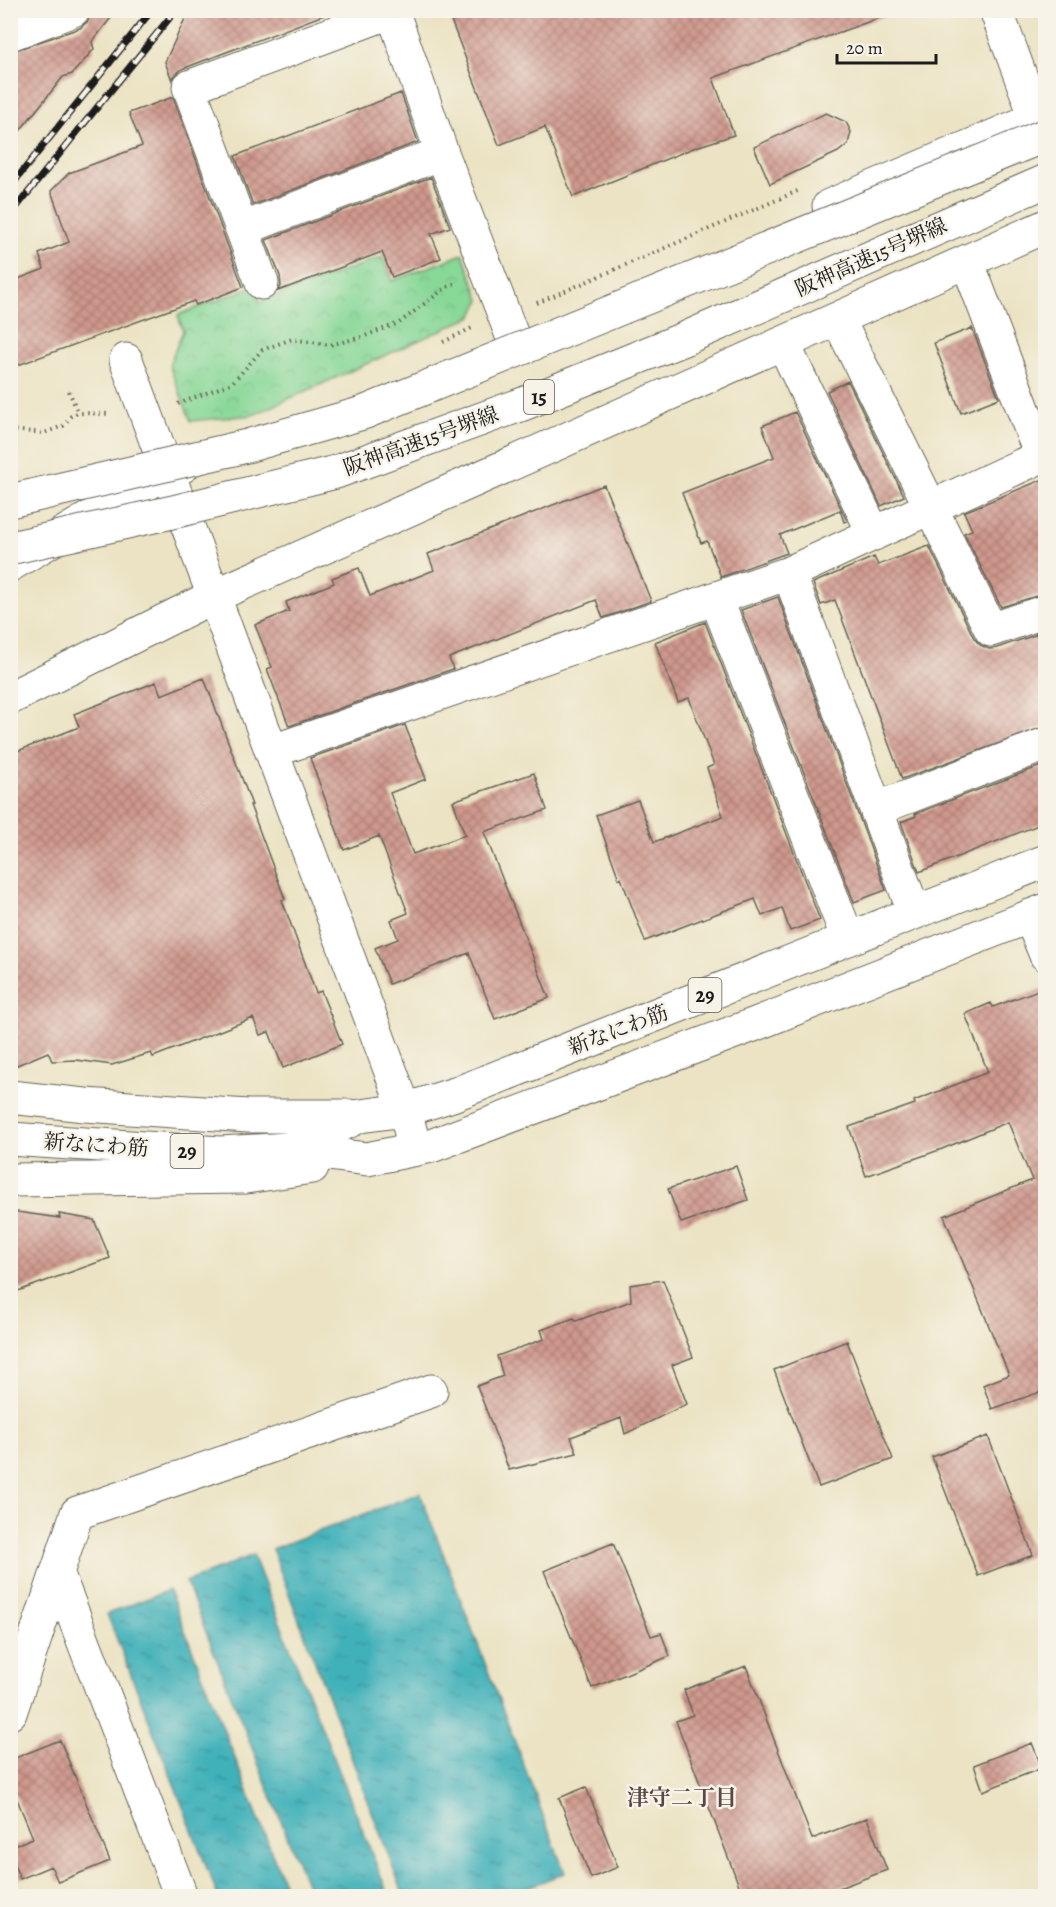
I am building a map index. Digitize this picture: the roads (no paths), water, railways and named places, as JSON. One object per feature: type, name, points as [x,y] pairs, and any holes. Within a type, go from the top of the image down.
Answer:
[{"type":"main road","points":[[10,34],[73,10]]},
{"type":"main road","points":[[10,565],[167,472],[509,326],[1042,123],[996,10]]},
{"type":"main road","points":[[262,283],[189,87],[392,11],[442,153],[509,326]]},
{"type":"main road","name":"阪神高速15号堺線","points":[[10,501],[247,446],[363,413],[1042,123]]},
{"type":"main road","points":[[242,229],[442,153]]},
{"type":"main road","name":"阪神高速15号堺線","points":[[10,548],[177,511],[336,472],[523,404],[686,338],[1046,181]]},
{"type":"main road","points":[[10,698],[214,596],[1046,226]]},
{"type":"main road","points":[[273,751],[789,573],[1043,455],[967,261]]},
{"type":"main road","points":[[838,319],[992,630],[1046,611]]},
{"type":"main road","points":[[783,343],[874,534]]},
{"type":"main road","points":[[126,360],[405,1110],[415,1149]]},
{"type":"main road","points":[[789,573],[914,912]]},
{"type":"main road","points":[[716,598],[848,939]]},
{"type":"main road","points":[[876,809],[1046,744]]},
{"type":"main road","name":"新なにわ筋","points":[[289,1149],[360,1116],[405,1110],[455,1094],[1046,861]]},
{"type":"main road","points":[[1038,913],[1046,955]]},
{"type":"main road","name":"新なにわ筋","points":[[10,1139],[220,1153],[289,1149],[367,1158],[431,1146],[731,1033],[1038,913]]},
{"type":"main road","points":[[10,1097],[85,1105],[248,1116],[360,1116]]},
{"type":"main road","points":[[10,1180],[246,1177],[367,1158]]},
{"type":"main road","points":[[10,1713],[77,1513],[431,1391]]},
{"type":"main road","points":[[57,1572],[182,1896]]},
{"type":"water","points":[[420,1493],[565,1873],[504,1896],[404,1896],[272,1549]]},
{"type":"water","points":[[253,1555],[389,1896],[311,1896],[186,1582]]},
{"type":"water","points":[[169,1590],[289,1896],[218,1896],[107,1614]]},
{"type":"railway","points":[[10,187],[152,10]]},
{"type":"railway","points":[[10,215],[176,10]]},
{"type":"district","name":"津守二丁目","points":[[682,1797]]}]
